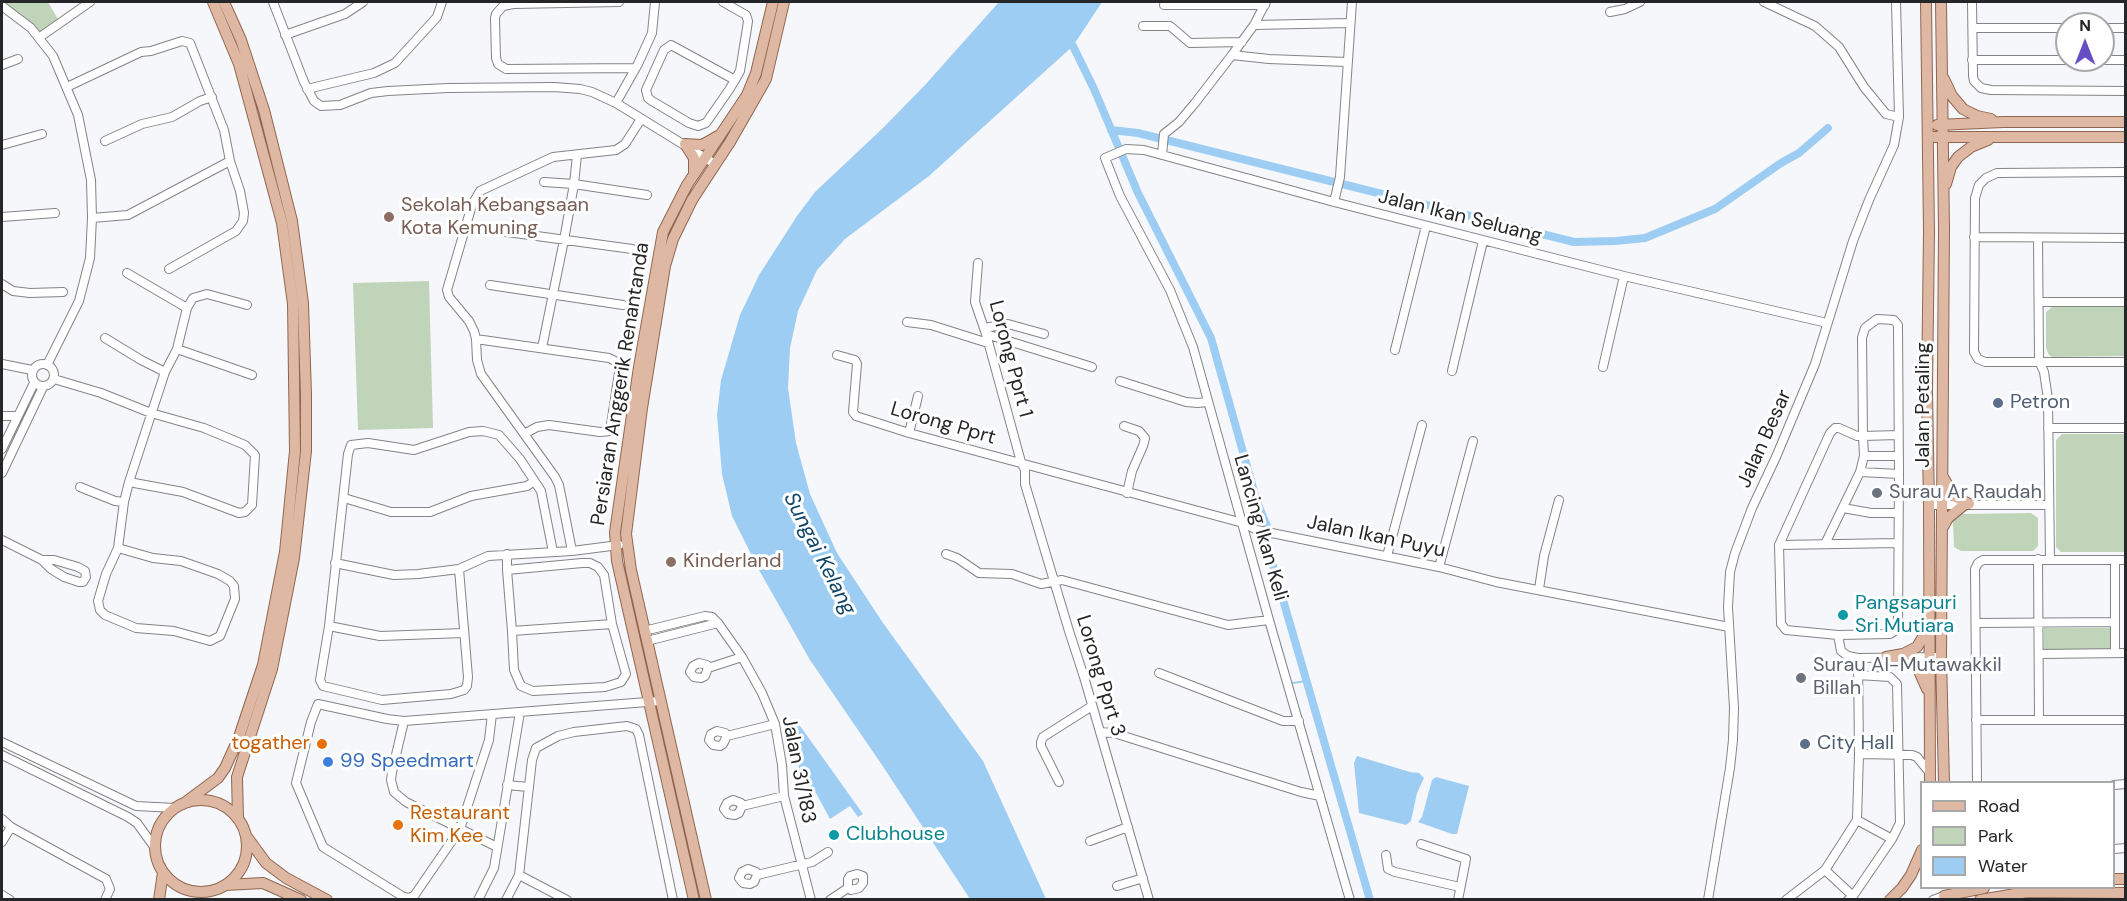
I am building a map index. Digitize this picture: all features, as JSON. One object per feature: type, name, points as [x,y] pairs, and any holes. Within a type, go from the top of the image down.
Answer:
[{"type":"main road","points":[[203,892],[180,887],[163,872],[157,861],[155,848],[160,826],[179,806],[218,778],[239,737],[263,665],[285,552],[295,451],[293,304],[282,223],[239,64],[213,2]]},
{"type":"main road","points":[[224,2],[241,40],[261,101],[292,220],[303,303],[306,395],[305,462],[294,558],[272,669],[237,777],[238,819],[245,835],[266,863],[286,878],[327,900]]},
{"type":"main road","name":"Persiaran Anggerik Renantanda","points":[[693,900],[648,703],[620,545],[618,502],[663,232],[694,173],[747,95],[756,73],[773,2]]},
{"type":"main road","name":"Persiaran Anggerik Renantanda","points":[[706,900],[646,636],[620,545],[665,266],[673,239],[680,221],[766,79],[784,2]]},
{"type":"main road","name":"Jalan Petaling","points":[[1926,2],[1930,778]]},
{"type":"main road","name":"Jalan Petaling","points":[[1941,2],[1944,229],[1941,657],[1944,781]]},
{"type":"main road","points":[[1941,73],[1952,96],[1963,109],[1977,116],[2003,122]]},
{"type":"main road","points":[[1942,131],[2003,122],[2126,123]]},
{"type":"main road","points":[[1928,131],[2003,137],[2126,137]]},
{"type":"main road","points":[[685,144],[707,144],[724,132]]},
{"type":"main road","points":[[1943,192],[1951,167],[1961,153],[1977,144],[2003,137]]},
{"type":"main road","points":[[685,144],[694,158],[694,173]]},
{"type":"main road","points":[[1942,474],[1954,496],[1967,504],[1948,518],[1942,528]]},
{"type":"main road","points":[[1891,657],[1917,647],[1929,626]]},
{"type":"main road","points":[[1891,657],[1913,665],[1929,695]]},
{"type":"main road","points":[[179,806],[209,801],[225,807],[238,819]]},
{"type":"main road","points":[[225,885],[234,878],[245,858],[247,846],[245,835]]},
{"type":"main road","points":[[1890,900],[1911,876],[1920,855]]},
{"type":"main road","points":[[159,900],[163,872]]},
{"type":"main road","points":[[193,900],[203,892],[225,885],[263,883],[301,900]]},
{"type":"main road","points":[[1941,896],[1979,889]]},
{"type":"main road","points":[[1980,900],[2027,892],[2126,892]]},
{"type":"street","points":[[40,37],[90,2]]},
{"type":"street","points":[[273,2],[307,89],[314,101],[321,106],[348,103],[371,93],[448,88],[554,87],[580,89],[616,103],[715,164]]},
{"type":"street","points":[[285,35],[345,14],[363,2]]},
{"type":"street","points":[[307,89],[374,73],[395,63],[437,17],[442,2]]},
{"type":"street","points":[[619,2],[548,2],[508,5],[498,11],[495,18],[496,58],[498,64],[506,69],[635,68]]},
{"type":"street","points":[[616,103],[652,33],[655,2]]},
{"type":"street","points":[[723,2],[742,12],[748,21],[742,62],[735,80],[708,120],[702,125],[688,123],[648,98],[646,90],[664,50],[671,45],[735,80]]},
{"type":"street","points":[[1334,202],[1340,177],[1352,2]]},
{"type":"street","points":[[1610,12],[1625,9],[1640,2]]},
{"type":"street","points":[[1764,2],[1815,26],[1839,47],[1864,87],[1886,114],[1899,117]]},
{"type":"street","name":"Jalan Besar","points":[[1708,900],[1733,740],[1734,708],[1729,588],[1735,553],[1752,508],[1815,364],[1853,241],[1894,145],[1899,117],[1896,2]]},
{"type":"street","points":[[1972,2],[1972,60],[1974,81],[1978,86],[1985,90],[2126,91]]},
{"type":"street","points":[[1162,150],[1164,134],[1179,122],[1195,103],[1254,25],[1265,3],[1164,4]]},
{"type":"street","points":[[2,6],[40,37],[53,56],[67,87],[82,134],[91,180],[90,258],[79,302],[47,365]]},
{"type":"street","points":[[1254,25],[1350,23]]},
{"type":"street","points":[[1143,26],[1170,26],[1190,43],[1242,42]]},
{"type":"street","points":[[1972,28],[2055,28]]},
{"type":"street","points":[[67,87],[141,52],[182,41],[190,43],[224,130],[244,213],[243,220],[236,231],[169,269]]},
{"type":"street","points":[[1232,55],[1347,62]]},
{"type":"street","points":[[2,64],[18,59]]},
{"type":"street","points":[[1972,60],[2055,60]]},
{"type":"street","points":[[105,141],[142,124],[172,117],[212,97]]},
{"type":"street","points":[[572,551],[559,485],[481,374],[477,360],[476,339],[469,321],[447,294],[448,285],[476,196],[480,191],[553,157],[621,148],[641,119]]},
{"type":"street","points":[[2,145],[42,134]]},
{"type":"street","name":"Jalan Ikan Seluang","points":[[1111,175],[1105,158],[1115,153],[1126,149],[1162,150],[1334,202],[1483,241],[1827,323]]},
{"type":"street","points":[[542,348],[564,240],[577,154]]},
{"type":"street","points":[[92,218],[128,215],[230,161]]},
{"type":"street","points":[[2126,172],[1997,173],[1992,175],[1978,185],[1974,237],[1974,352],[1978,359],[1985,362],[2126,362]]},
{"type":"street","name":"Lancing Ikan Keli","points":[[1111,175],[1170,290],[1193,347],[1350,900]]},
{"type":"street","points":[[544,182],[647,195]]},
{"type":"street","points":[[2,218],[56,213]]},
{"type":"street","points":[[1395,350],[1426,226]]},
{"type":"street","points":[[500,231],[632,249]]},
{"type":"street","points":[[1974,237],[2126,238]]},
{"type":"street","points":[[2038,237],[2039,361],[2047,384],[2050,559]]},
{"type":"street","points":[[1452,371],[1483,241]]},
{"type":"street","name":"Lorong Pprt 1","points":[[978,263],[975,302],[1021,462]]},
{"type":"street","points":[[127,273],[187,308]]},
{"type":"street","points":[[1603,367],[1624,276]]},
{"type":"street","points":[[2,284],[13,291],[63,292]]},
{"type":"street","points":[[490,285],[623,305]]},
{"type":"street","points":[[118,548],[153,558],[182,561],[230,581],[234,586],[235,599],[220,636],[210,641],[174,631],[136,628],[105,615],[98,601],[106,574],[118,548],[129,482],[165,372],[177,350],[187,308],[193,298],[207,294],[247,305]]},
{"type":"street","points":[[2039,302],[2126,302]]},
{"type":"street","points":[[1825,544],[1860,472],[1864,456],[1863,436],[1862,338],[1865,328],[1877,319],[1894,320],[1898,325],[1899,474],[1898,626],[1890,634],[1838,635],[1794,632],[1782,627],[1779,545],[1832,430],[1839,428],[1863,436],[1898,435]]},
{"type":"street","points":[[908,322],[986,335],[1092,367]]},
{"type":"street","points":[[986,335],[1008,324],[1044,334]]},
{"type":"street","points":[[105,338],[165,372]]},
{"type":"street","points":[[476,339],[609,358],[620,366],[610,431],[600,432],[549,424],[524,434]]},
{"type":"street","points":[[177,350],[252,375]]},
{"type":"street","name":"Lorong Pprt","points":[[837,355],[855,360],[857,364],[853,412],[856,416],[909,433],[1021,462]]},
{"type":"street","points":[[2,364],[32,370],[40,364],[47,365],[53,370],[54,379],[44,387],[2,473]]},
{"type":"street","points":[[32,370],[34,382],[44,387]]},
{"type":"street","points":[[54,379],[101,393],[151,413],[204,428],[251,449],[255,455],[252,505],[245,512],[239,513],[183,492],[129,482]]},
{"type":"street","points":[[1120,381],[1186,402],[1207,402]]},
{"type":"street","points":[[2,449],[34,382]]},
{"type":"street","points":[[909,433],[918,396]]},
{"type":"street","points":[[2,416],[17,416]]},
{"type":"street","points":[[1387,556],[1422,425]]},
{"type":"street","points":[[1124,426],[1139,431],[1145,438],[1131,471],[1127,493]]},
{"type":"street","points":[[2048,428],[2126,428]]},
{"type":"street","points":[[459,568],[468,677],[464,690],[451,694],[382,700],[323,686],[320,680],[329,626],[351,445],[361,442],[414,450],[469,432],[492,432],[499,435],[527,469],[533,482],[541,491],[553,552]]},
{"type":"street","points":[[1439,567],[1473,441]]},
{"type":"street","points":[[1864,456],[1898,456]]},
{"type":"street","name":"Jalan Ikan Puyu","points":[[1021,462],[1127,493],[1243,523],[1257,530],[1439,567],[1496,582],[1729,627]]},
{"type":"street","name":"Lorong Pprt 3","points":[[1021,462],[1025,470],[1025,484],[1149,900]]},
{"type":"street","points":[[1860,472],[1899,474]]},
{"type":"street","points":[[344,498],[391,512],[430,512],[471,496],[527,486],[533,482]]},
{"type":"street","points":[[80,487],[115,501],[124,502]]},
{"type":"street","points":[[1539,589],[1544,556],[1559,500]]},
{"type":"street","points":[[1929,505],[2049,505]]},
{"type":"street","points":[[1843,508],[1871,513],[1898,513]]},
{"type":"street","points":[[2,540],[42,560],[57,573],[83,582],[86,578],[85,571],[78,567],[54,560],[42,560]]},
{"type":"street","points":[[1779,545],[1898,543]]},
{"type":"street","points":[[335,563],[394,574],[459,568],[478,559],[507,554],[572,551],[620,545]]},
{"type":"street","points":[[507,554],[507,570],[514,670],[521,686],[533,691],[605,687],[621,682],[626,675],[612,624],[604,575],[595,564],[582,563],[507,570]]},
{"type":"street","points":[[946,554],[983,574],[1012,574],[1041,584],[1062,580],[1228,625],[1269,620]]},
{"type":"street","points":[[2038,559],[2039,719]]},
{"type":"street","points":[[1977,781],[1975,569],[1978,563],[1983,560],[2126,560]]},
{"type":"street","points":[[2115,560],[2115,653]]},
{"type":"street","points":[[646,636],[670,625],[709,616],[718,623]]},
{"type":"street","points":[[1976,623],[2115,622]]},
{"type":"street","points":[[646,636],[672,635],[718,623]]},
{"type":"street","name":"Jalan 31/183","points":[[718,623],[742,657],[762,693],[775,724],[782,765],[784,796],[811,900]]},
{"type":"street","points":[[512,631],[612,624]]},
{"type":"street","points":[[670,625],[672,635]]},
{"type":"street","points":[[329,626],[380,636],[464,633]]},
{"type":"street","points":[[1838,635],[1840,651],[1848,656],[1858,658],[1941,657]]},
{"type":"street","points":[[2039,654],[2126,653]]},
{"type":"street","points":[[708,668],[742,657]]},
{"type":"street","points":[[1786,900],[1824,870],[1857,819],[1858,658]]},
{"type":"street","points":[[1159,673],[1283,721],[1299,721]]},
{"type":"street","points":[[1824,870],[1851,898],[1892,839],[1900,823],[1897,684],[1890,677],[1858,675]]},
{"type":"street","points":[[492,714],[489,740],[460,829],[414,896],[411,898],[402,896],[323,848],[296,783],[315,708],[318,704],[404,721],[492,714],[648,703],[660,701]]},
{"type":"street","points":[[1059,782],[1041,746],[1043,737],[1092,706]]},
{"type":"street","points":[[478,900],[494,868],[520,712]]},
{"type":"street","points":[[1976,720],[2126,720]]},
{"type":"street","points":[[404,721],[392,772],[394,792],[406,802],[497,847]]},
{"type":"street","points":[[727,736],[775,724]]},
{"type":"street","points":[[506,900],[519,875],[528,787],[536,748],[545,742],[574,732],[627,726],[636,729],[639,735],[673,900]]},
{"type":"street","points":[[1100,732],[1114,734],[1320,796]]},
{"type":"street","points":[[2,742],[136,806],[179,806]]},
{"type":"street","points":[[1859,754],[1912,754],[1917,757],[1930,778]]},
{"type":"street","points":[[2,755],[128,817],[137,824],[155,848]]},
{"type":"street","points":[[507,785],[528,787]]},
{"type":"street","points":[[742,806],[784,796]]},
{"type":"street","points":[[2,819],[11,827],[106,879],[110,889],[105,900]]},
{"type":"street","points":[[1857,819],[1892,839]]},
{"type":"street","points":[[2,842],[11,827]]},
{"type":"street","points":[[1090,841],[1128,827]]},
{"type":"street","points":[[1421,844],[1466,859],[1458,900]]},
{"type":"street","points":[[758,875],[812,862],[828,852]]},
{"type":"street","points":[[1386,855],[1388,869],[1460,887]]},
{"type":"street","points":[[519,875],[567,900]]},
{"type":"street","points":[[1118,886],[1143,878]]},
{"type":"street","points":[[830,900],[848,888]]},
{"type":"street","points":[[2,895],[10,900]]},
{"type":"green space","points":[[2,2],[48,2],[59,21],[34,36],[2,11]]},
{"type":"green space","points":[[429,281],[433,428],[358,430],[353,283]]},
{"type":"green space","points":[[2052,307],[2125,307],[2125,356],[2052,357],[2049,355],[2046,348],[2046,312]]},
{"type":"green space","points":[[2062,434],[2125,434],[2125,552],[2061,552],[2056,547],[2056,440]]},
{"type":"green space","points":[[2031,513],[2038,518],[2038,546],[2033,551],[1961,551],[1954,547],[1953,521],[1962,514]]},
{"type":"green space","points":[[2044,628],[2111,628],[2111,650],[2044,650]]},
{"type":"water","name":"Sungai Kelang","points":[[999,2],[1102,2],[1073,46],[929,176],[845,239],[817,270],[798,311],[790,348],[788,388],[796,443],[810,494],[837,553],[883,623],[983,761],[1046,899],[970,899],[810,660],[759,570],[732,516],[722,474],[717,415],[721,380],[740,315],[759,275],[797,216],[815,192],[925,85]]},
{"type":"water","points":[[798,723],[863,814],[858,817],[850,806],[830,819],[816,793],[799,778],[798,743],[795,730],[795,725]]},
{"type":"water","points":[[1357,756],[1419,773],[1424,778],[1417,793],[1411,821],[1406,825],[1359,813],[1354,763]]},
{"type":"water","points":[[1436,777],[1469,786],[1457,834],[1418,822],[1422,817],[1432,780]]},
{"type":"waterway","points":[[1067,39],[1073,46],[1094,89],[1138,193],[1211,338],[1257,502],[1267,526],[1268,548],[1370,900]]},
{"type":"waterway","points":[[1111,130],[1138,133],[1574,242],[1645,238],[1715,209],[1799,153],[1828,128]]},
{"type":"waterway","points":[[1293,683],[1306,681]]},
{"type":"place","name":"Sekolah Kebangsaan Kota Kemuning","points":[[389,217]]},
{"type":"place","name":"Petron","points":[[1998,403]]},
{"type":"place","name":"Surau Ar Raudah","points":[[1877,493]]},
{"type":"place","name":"Kinderland","points":[[671,562]]},
{"type":"place","name":"Pangsapuri Sri Mutiara","points":[[1843,615]]},
{"type":"place","name":"Surau Al-Mutawakkil Billah","points":[[1801,678]]},
{"type":"place","name":"togather","points":[[322,744]]},
{"type":"place","name":"City Hall","points":[[1805,744]]},
{"type":"place","name":"99 Speedmart","points":[[328,762]]},
{"type":"place","name":"Restaurant Kim Kee","points":[[398,825]]},
{"type":"place","name":"Clubhouse","points":[[834,835]]}]
